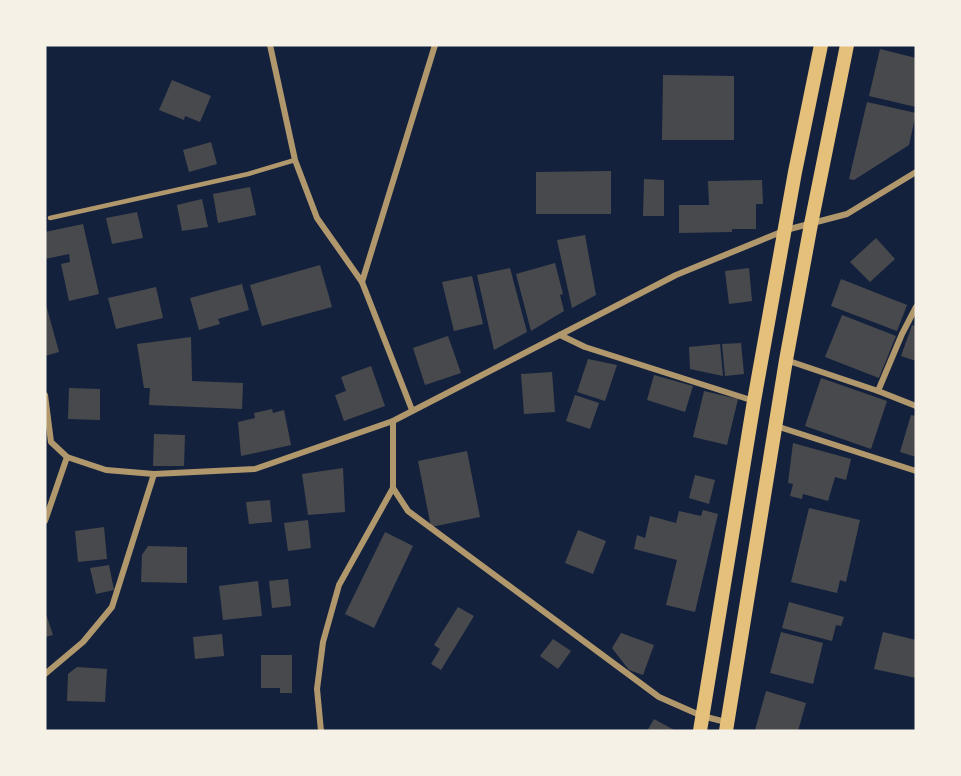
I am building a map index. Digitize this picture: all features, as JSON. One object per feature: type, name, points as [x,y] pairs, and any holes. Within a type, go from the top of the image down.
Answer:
[{"type":"main road","points":[[700,731],[754,401],[795,172],[821,45]]},
{"type":"main road","points":[[726,727],[786,360],[847,45]]},
{"type":"street","points":[[270,45],[295,160],[317,218],[362,282],[412,411]]},
{"type":"street","points":[[362,282],[435,45]]},
{"type":"street","points":[[45,395],[51,442],[67,457],[106,470],[154,474],[255,469],[393,421],[676,275],[786,230],[847,214],[916,172]]},
{"type":"street","points":[[878,391],[916,306]]},
{"type":"street","points":[[560,335],[585,347],[754,401]]},
{"type":"street","points":[[786,360],[916,406]]},
{"type":"street","points":[[321,731],[317,689],[323,642],[339,585],[393,488],[393,421]]},
{"type":"street","points":[[776,426],[916,471]]},
{"type":"street","points":[[45,521],[67,457]]},
{"type":"street","points":[[45,674],[83,642],[112,607],[154,474]]},
{"type":"street","points":[[393,488],[408,511],[659,697],[726,727]]},
{"type":"lane","points":[[50,218],[248,174],[295,160]]},
{"type":"building","points":[[880,49],[916,58],[916,107],[869,96]]},
{"type":"building","points":[[663,75],[734,76],[734,140],[662,140]]},
{"type":"building","points":[[172,80],[211,96],[200,122],[185,116],[184,120],[159,110]]},
{"type":"building","points":[[867,102],[916,113],[909,145],[854,180],[849,179]]},
{"type":"building","points":[[211,142],[217,164],[189,172],[183,150]]},
{"type":"building","points":[[611,171],[611,214],[536,214],[536,172]]},
{"type":"building","points":[[644,179],[664,180],[664,216],[643,216]]},
{"type":"building","points":[[762,180],[763,204],[756,204],[756,229],[679,233],[679,205],[709,205],[708,181]]},
{"type":"building","points":[[250,187],[256,215],[218,223],[213,194]]},
{"type":"building","points":[[202,199],[208,227],[182,231],[177,205]]},
{"type":"building","points":[[137,212],[143,238],[112,244],[106,218]]},
{"type":"building","points":[[83,224],[99,294],[69,301],[61,264],[70,262],[69,254],[45,259],[45,232]]},
{"type":"building","points":[[585,235],[596,295],[572,308],[557,240]]},
{"type":"building","points":[[876,238],[895,259],[870,282],[850,262]]},
{"type":"building","points":[[555,263],[563,294],[560,295],[564,311],[531,331],[516,274]]},
{"type":"building","points":[[320,265],[332,307],[262,326],[250,285]]},
{"type":"building","points":[[510,268],[527,332],[494,350],[477,275]]},
{"type":"building","points":[[749,268],[752,301],[729,304],[725,271]]},
{"type":"building","points":[[472,276],[483,324],[454,331],[442,282]]},
{"type":"building","points":[[841,279],[907,305],[897,331],[831,306]]},
{"type":"building","points":[[242,284],[249,310],[218,319],[220,324],[199,330],[190,298]]},
{"type":"building","points":[[156,287],[163,318],[116,329],[108,298]]},
{"type":"building","points":[[45,301],[59,352],[45,356]]},
{"type":"building","points":[[842,315],[896,336],[879,378],[825,357]]},
{"type":"building","points":[[912,325],[916,326],[916,361],[901,356]]},
{"type":"building","points":[[448,336],[461,373],[425,385],[413,348]]},
{"type":"building","points":[[191,337],[192,381],[243,383],[242,409],[149,405],[150,388],[144,388],[137,344]]},
{"type":"building","points":[[741,343],[744,374],[725,376],[722,344]]},
{"type":"building","points":[[720,344],[723,376],[690,369],[689,347]]},
{"type":"building","points":[[588,359],[617,365],[605,401],[577,392]]},
{"type":"building","points":[[371,366],[385,406],[344,421],[335,395],[346,391],[341,377]]},
{"type":"building","points":[[552,372],[555,412],[524,414],[521,374]]},
{"type":"building","points":[[654,375],[693,386],[685,412],[647,400]]},
{"type":"building","points":[[821,378],[887,401],[871,449],[805,426]]},
{"type":"building","points":[[69,388],[100,389],[100,420],[68,419]]},
{"type":"building","points":[[704,391],[738,399],[727,445],[693,437]]},
{"type":"building","points":[[575,395],[599,403],[590,429],[566,421]]},
{"type":"building","points":[[272,409],[273,413],[284,410],[291,445],[241,456],[238,422],[255,418],[254,413]]},
{"type":"building","points":[[911,415],[916,416],[916,457],[900,452]]},
{"type":"building","points":[[154,434],[185,435],[184,466],[153,466]]},
{"type":"building","points":[[793,443],[851,459],[846,480],[835,477],[828,501],[803,494],[802,499],[790,496],[793,484],[788,483]]},
{"type":"building","points":[[467,451],[480,517],[431,527],[418,461]]},
{"type":"building","points":[[343,468],[345,512],[308,515],[302,474]]},
{"type":"building","points":[[695,475],[715,480],[709,504],[689,498]]},
{"type":"building","points":[[270,500],[272,522],[249,524],[246,502]]},
{"type":"building","points":[[809,508],[860,520],[846,582],[840,580],[837,593],[791,582]]},
{"type":"building","points":[[703,510],[718,514],[695,612],[666,605],[677,560],[634,549],[637,535],[645,538],[650,516],[676,523],[679,511],[701,516]]},
{"type":"building","points":[[308,520],[311,548],[288,551],[284,523]]},
{"type":"building","points":[[104,527],[107,559],[78,562],[75,531]]},
{"type":"building","points":[[578,530],[606,541],[593,574],[565,563]]},
{"type":"building","points":[[385,532],[413,546],[374,628],[345,614]]},
{"type":"building","points":[[148,546],[187,547],[187,583],[141,582],[142,555]]},
{"type":"building","points":[[109,565],[114,590],[96,594],[90,568]]},
{"type":"building","points":[[288,579],[291,606],[272,608],[269,581]]},
{"type":"building","points":[[258,581],[262,616],[223,620],[219,586]]},
{"type":"building","points":[[789,602],[844,617],[841,626],[836,625],[832,641],[782,628]]},
{"type":"building","points":[[458,607],[474,616],[441,670],[431,664],[440,649],[434,645]]},
{"type":"building","points":[[45,611],[53,635],[45,637]]},
{"type":"building","points":[[781,632],[823,643],[813,684],[770,673]]},
{"type":"building","points":[[883,632],[916,640],[916,678],[874,669]]},
{"type":"building","points":[[621,633],[654,645],[643,675],[629,670],[612,648]]},
{"type":"building","points":[[222,634],[224,656],[195,659],[193,637]]},
{"type":"building","points":[[553,639],[571,651],[558,669],[540,656]]},
{"type":"building","points":[[261,655],[292,655],[292,693],[280,693],[280,688],[261,688]]},
{"type":"building","points":[[77,667],[107,669],[105,702],[67,701],[68,674]]},
{"type":"building","points":[[766,691],[806,703],[798,731],[755,730]]},
{"type":"building","points":[[654,719],[676,731],[647,731]]}]
